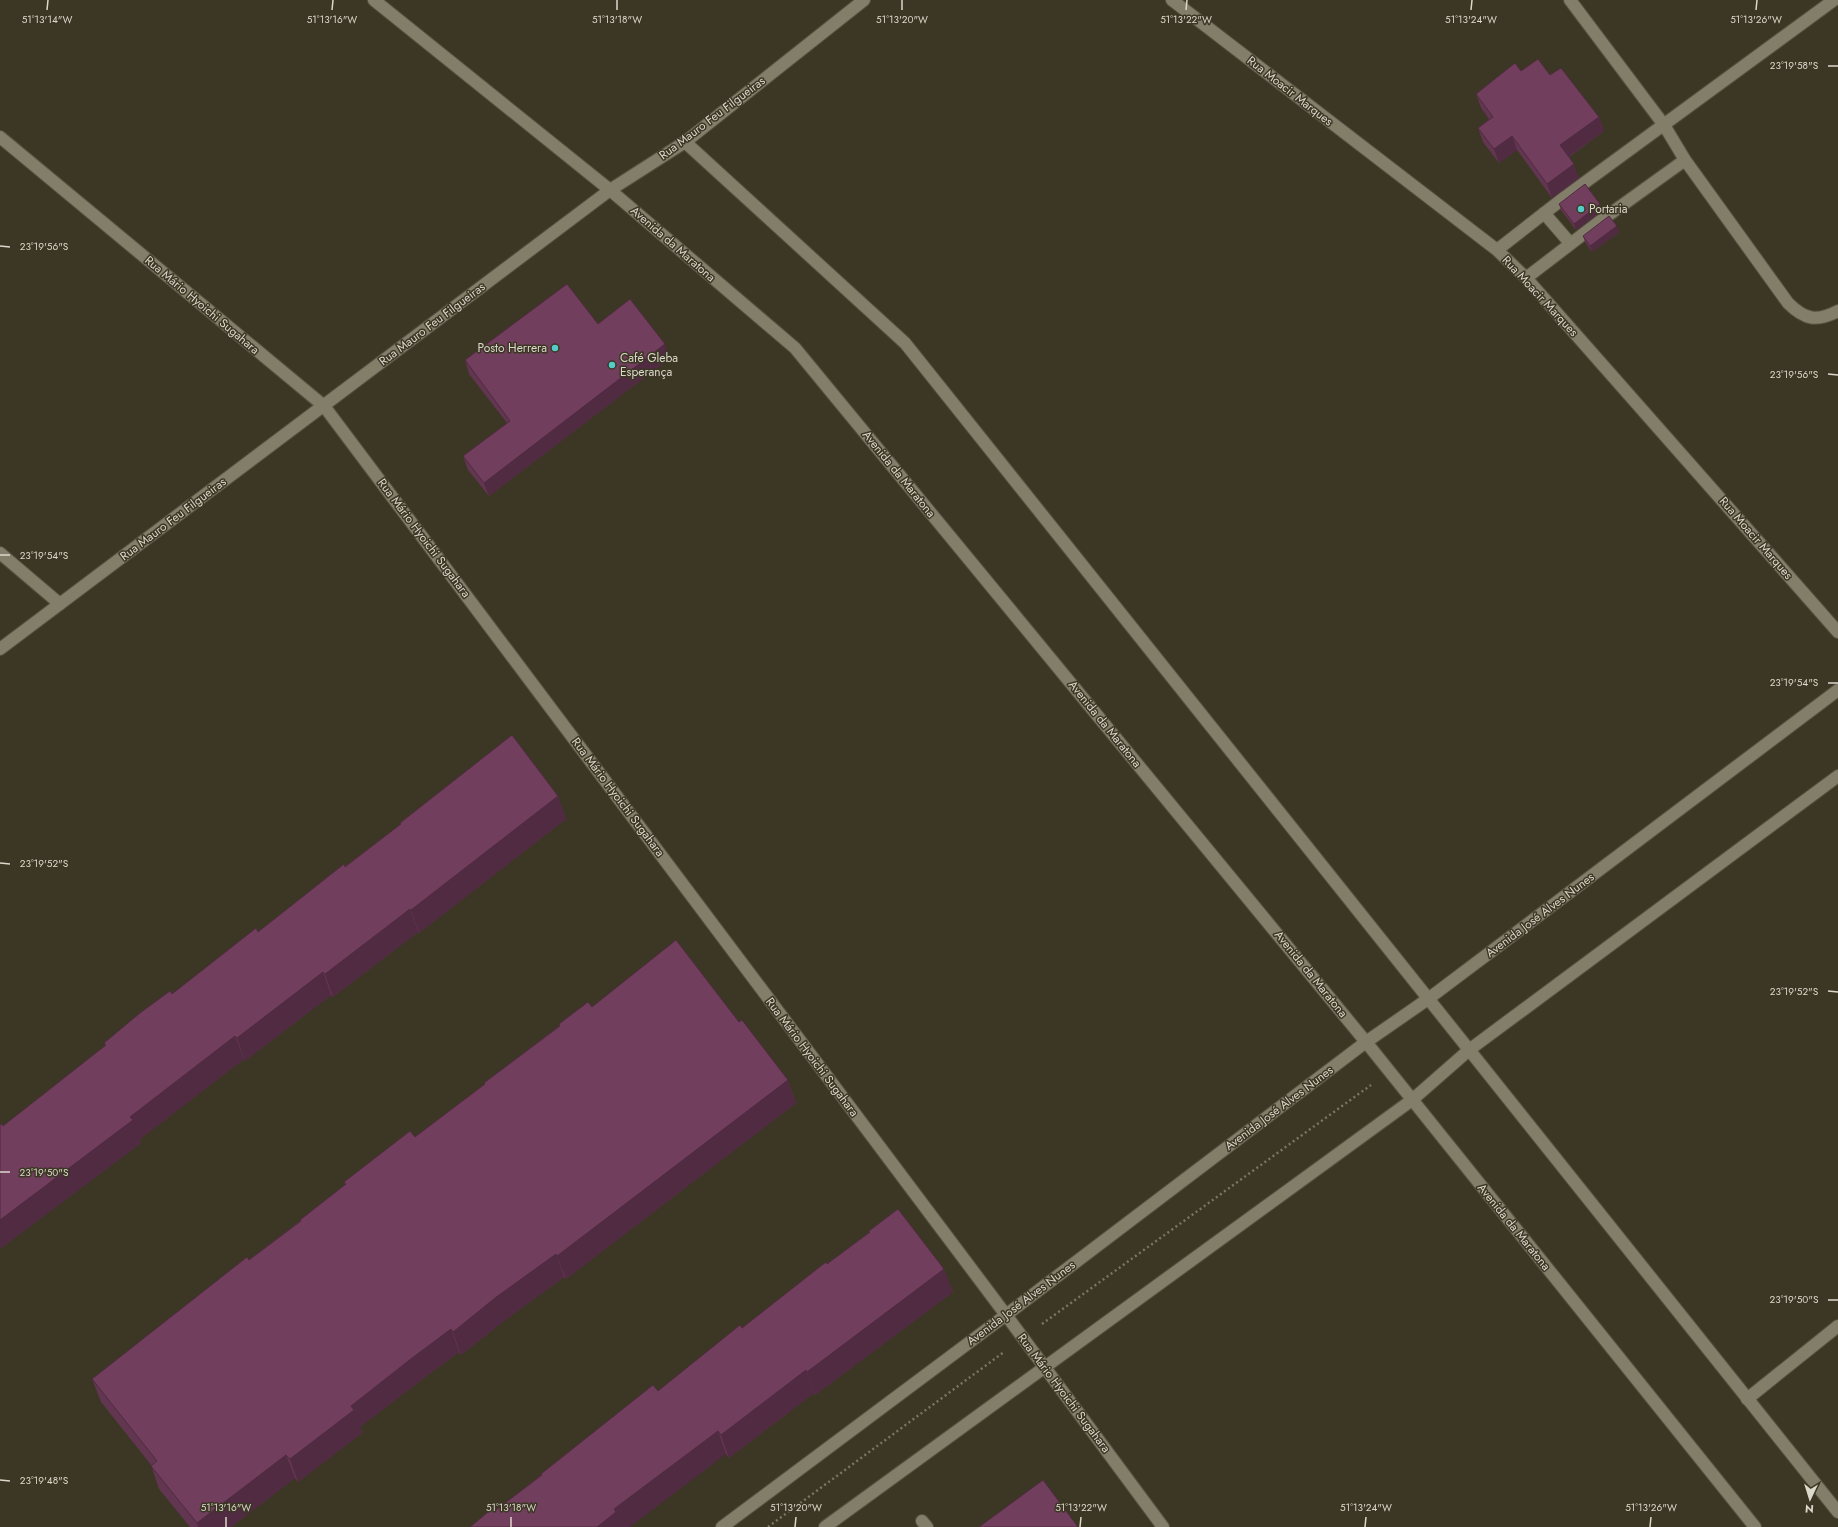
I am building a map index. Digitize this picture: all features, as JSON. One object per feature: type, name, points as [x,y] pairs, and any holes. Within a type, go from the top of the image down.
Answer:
[{"type":"street","name":"Avenida da Maratona","points":[[374,0],[610,190],[795,348],[1366,1042],[1755,1527]]},
{"type":"street","name":"Rua Mauro Feu Filgueiras","points":[[0,649],[610,190],[685,142],[864,0]]},
{"type":"street","name":"Rua Moacir Marques","points":[[1172,0],[1498,250],[1526,278],[1838,632]]},
{"type":"street","points":[[1570,0],[1664,124],[1685,160],[1788,303],[1799,313],[1811,318],[1826,317],[1838,311]]},
{"type":"street","points":[[1498,250],[1544,213],[1834,0]]},
{"type":"street","name":"Rua Mário Hyoichi Sugahara","points":[[0,137],[324,406],[1006,1315],[1163,1527]]},
{"type":"street","points":[[685,142],[905,343],[1838,1512]]},
{"type":"street","points":[[1526,278],[1685,160]]},
{"type":"street","points":[[1544,213],[1570,244]]},
{"type":"street","points":[[0,554],[60,604]]},
{"type":"street","name":"Avenida José Alves Nunes","points":[[722,1527],[1006,1315],[1366,1042],[1428,999],[1838,690]]},
{"type":"street","points":[[825,1527],[1412,1100],[1469,1050],[1838,776]]},
{"type":"street","points":[[1747,1399],[1838,1326]]},
{"type":"path","points":[[768,1527],[1023,1338],[1377,1081]]},
{"type":"building","points":[[1538,59],[1550,75],[1561,68],[1599,117],[1560,145],[1574,164],[1547,184],[1512,136],[1494,149],[1478,128],[1493,117],[1476,94],[1515,63],[1521,71]]},
{"type":"building","points":[[1585,184],[1600,204],[1574,224],[1559,204]]},
{"type":"building","points":[[1609,216],[1617,226],[1590,246],[1583,236]]},
{"type":"building","points":[[567,284],[598,324],[630,299],[665,344],[484,483],[463,456],[510,421],[465,360]]},
{"type":"building","points":[[512,735],[558,796],[411,910],[410,909],[325,974],[323,972],[237,1038],[235,1036],[130,1117],[133,1120],[0,1220],[0,1124],[3,1126],[106,1045],[104,1043],[140,1013],[170,991],[172,994],[256,928],[258,932],[344,864],[345,867]]},
{"type":"building","points":[[676,940],[739,1022],[742,1020],[788,1080],[557,1256],[556,1254],[495,1298],[453,1332],[451,1329],[412,1358],[351,1406],[354,1410],[290,1459],[286,1455],[197,1523],[151,1466],[157,1461],[92,1379],[247,1257],[249,1260],[301,1221],[300,1220],[346,1184],[344,1182],[410,1131],[415,1137],[560,1026],[559,1024],[588,1002],[592,1007]]},
{"type":"building","points":[[898,1209],[944,1269],[807,1372],[806,1370],[721,1435],[718,1431],[614,1509],[616,1512],[597,1527],[470,1527],[494,1507],[496,1510],[542,1475],[541,1474],[653,1385],[658,1391],[740,1325],[742,1328],[826,1262],[827,1264]]},
{"type":"building","points":[[1043,1480],[1078,1527],[979,1527]]},
{"type":"place","name":"Portaria","points":[[1581,209]]},
{"type":"place","name":"Posto Herrera","points":[[555,348]]},
{"type":"place","name":"Café Gleba Esperança","points":[[612,365]]}]
